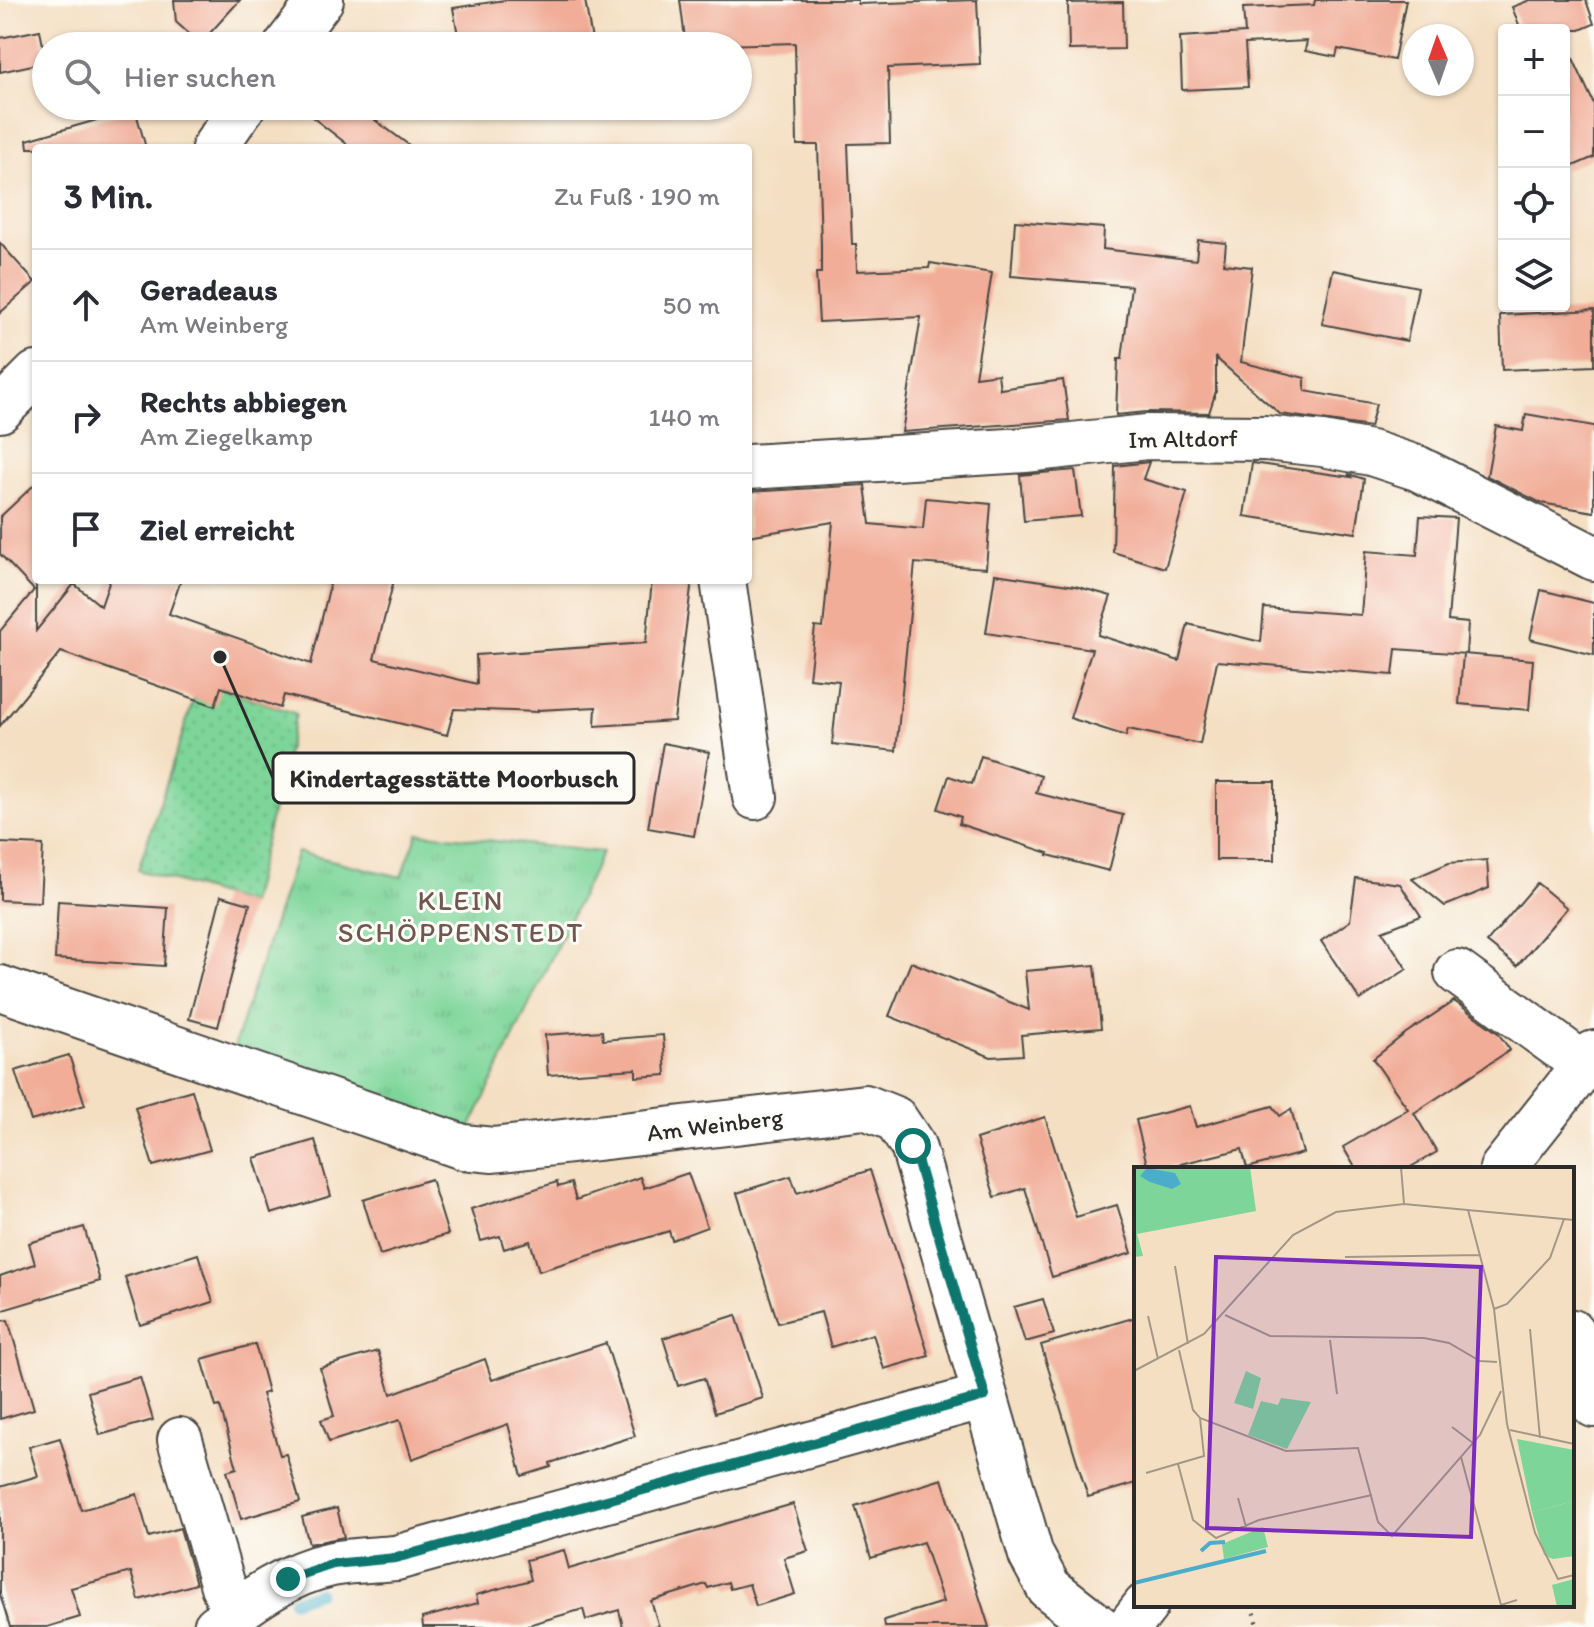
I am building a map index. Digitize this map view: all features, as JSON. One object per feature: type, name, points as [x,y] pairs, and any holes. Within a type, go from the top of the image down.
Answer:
[{"type":"street","points":[[297,32],[321,0]]},
{"type":"street","points":[[217,144],[233,120]]},
{"type":"street","points":[[0,410],[32,378]]},
{"type":"street","name":"Im Altdorf","points":[[752,467],[1025,450],[1147,437],[1265,438],[1322,444],[1371,453],[1417,468],[1594,558]]},
{"type":"street","points":[[724,584],[755,797]]},
{"type":"street","points":[[1457,972],[1589,1059],[1514,1163]]},
{"type":"street","name":"Am Weinberg","points":[[0,988],[463,1147],[493,1150],[865,1107],[895,1119],[913,1146],[1031,1555],[1049,1588],[1099,1627]]},
{"type":"street","points":[[1574,1339],[1594,1405]]},
{"type":"street","points":[[225,1620],[271,1588],[310,1570],[333,1564],[396,1558],[985,1396]]},
{"type":"street","points":[[180,1440],[223,1586],[225,1620]]},
{"type":"street","points":[[1129,1627],[1144,1607]]},
{"type":"path","points":[[1253,1607],[1258,1627]]},
{"type":"green space","points":[[200,680],[296,714],[250,904],[138,870]]},
{"type":"green space","points":[[418,833],[602,852],[465,1139],[230,1059],[297,852],[401,877]]},
{"type":"building","points":[[174,0],[240,0],[211,32],[187,32],[176,22]]},
{"type":"building","points":[[505,0],[585,0],[591,32],[457,32],[453,8]]},
{"type":"building","points":[[680,0],[858,0],[858,4],[977,0],[980,64],[888,68],[890,143],[848,144],[852,244],[856,244],[857,271],[929,268],[930,263],[992,273],[975,377],[998,374],[1000,389],[1063,380],[1069,420],[902,432],[921,317],[819,322],[816,273],[821,273],[818,145],[797,145],[795,43],[752,44],[752,32],[684,32]]},
{"type":"building","points":[[1315,0],[1406,0],[1394,60],[1338,49],[1336,57],[1305,51],[1307,41],[1245,44],[1248,87],[1182,90],[1180,37],[1245,33],[1243,8],[1314,5]]},
{"type":"building","points":[[1530,0],[1586,0],[1594,24],[1580,30],[1570,30],[1570,24],[1519,24],[1512,7]]},
{"type":"building","points":[[1123,2],[1124,49],[1069,50],[1068,3]]},
{"type":"building","points":[[40,30],[32,32],[32,65],[0,72],[0,38]]},
{"type":"building","points":[[1570,52],[1594,104],[1594,157],[1570,167]]},
{"type":"building","points":[[97,120],[138,120],[145,144],[32,144],[32,148],[28,148],[27,140]]},
{"type":"building","points":[[316,120],[375,120],[408,144],[347,144]]},
{"type":"building","points":[[1015,221],[1104,228],[1103,249],[1196,260],[1198,240],[1226,243],[1224,264],[1252,267],[1241,362],[1305,378],[1305,391],[1376,404],[1370,427],[1280,414],[1216,358],[1216,391],[1209,413],[1116,415],[1118,359],[1122,359],[1131,286],[1011,276]]},
{"type":"building","points":[[0,243],[32,279],[32,285],[0,313]]},
{"type":"building","points":[[1333,270],[1418,287],[1407,341],[1322,324]]},
{"type":"building","points":[[1594,310],[1594,366],[1502,370],[1500,315]]},
{"type":"building","points":[[1526,414],[1594,426],[1594,512],[1541,503],[1487,476],[1496,426],[1523,431]]},
{"type":"building","points":[[1149,462],[1143,479],[1187,492],[1165,568],[1113,552],[1115,466]]},
{"type":"building","points":[[1252,463],[1351,477],[1348,474],[1364,479],[1356,533],[1244,516]]},
{"type":"building","points":[[1075,470],[1081,516],[1024,521],[1020,475]]},
{"type":"building","points":[[865,485],[870,524],[923,529],[926,498],[991,504],[986,568],[915,563],[896,751],[832,744],[839,681],[809,678],[815,627],[823,628],[833,522],[752,535],[752,492]]},
{"type":"building","points":[[32,487],[32,584],[36,584],[36,631],[74,584],[101,606],[109,584],[180,584],[169,614],[311,664],[330,584],[393,584],[374,659],[477,684],[476,655],[646,643],[652,584],[691,584],[674,721],[595,726],[596,707],[538,712],[454,709],[447,735],[284,695],[280,708],[221,687],[215,706],[61,652],[0,726],[0,631],[34,590],[0,554],[0,517]]},
{"type":"building","points":[[1420,516],[1456,518],[1448,621],[1468,623],[1466,654],[1396,649],[1393,675],[1217,661],[1200,744],[1128,729],[1126,736],[1070,718],[1092,649],[986,633],[995,574],[1075,586],[1111,596],[1098,635],[1179,661],[1188,624],[1261,642],[1264,608],[1361,615],[1366,551],[1417,555]]},
{"type":"building","points":[[1541,590],[1594,603],[1594,655],[1530,639]]},
{"type":"building","points":[[1463,654],[1533,660],[1529,710],[1459,704]]},
{"type":"building","points":[[663,743],[709,752],[694,836],[648,828]]},
{"type":"building","points":[[981,756],[1041,776],[1036,793],[1123,815],[1109,871],[1048,855],[959,824],[961,817],[938,809],[949,776],[972,784]]},
{"type":"building","points":[[1216,782],[1275,782],[1275,860],[1216,860]]},
{"type":"building","points":[[0,843],[43,845],[40,902],[0,900]]},
{"type":"building","points":[[1487,860],[1489,888],[1445,906],[1412,879],[1449,863]]},
{"type":"building","points":[[1356,878],[1400,884],[1421,916],[1382,931],[1407,969],[1360,1000],[1321,941],[1350,921]]},
{"type":"building","points":[[1537,883],[1567,908],[1517,966],[1487,942]]},
{"type":"building","points":[[221,896],[250,904],[218,1027],[189,1019]]},
{"type":"building","points":[[58,901],[168,908],[164,966],[55,959]]},
{"type":"building","points":[[911,962],[1029,1010],[1025,971],[1095,965],[1101,1028],[1021,1035],[1023,1055],[991,1057],[889,1016]]},
{"type":"building","points":[[1454,1001],[1498,1033],[1510,1050],[1414,1113],[1437,1152],[1411,1167],[1355,1167],[1343,1147],[1408,1109],[1373,1059]]},
{"type":"building","points":[[602,1031],[603,1040],[663,1035],[666,1075],[636,1077],[636,1069],[548,1075],[545,1035]]},
{"type":"building","points":[[69,1055],[85,1105],[31,1121],[15,1071]]},
{"type":"building","points":[[192,1090],[210,1150],[153,1166],[135,1107]]},
{"type":"building","points":[[1190,1106],[1196,1127],[1273,1106],[1280,1116],[1291,1109],[1303,1153],[1247,1167],[1242,1149],[1168,1167],[1148,1167],[1136,1120]]},
{"type":"building","points":[[1045,1117],[1076,1217],[1117,1205],[1132,1253],[1052,1277],[1025,1188],[995,1197],[976,1139]]},
{"type":"building","points":[[315,1140],[331,1196],[271,1214],[254,1158]]},
{"type":"building","points":[[870,1170],[929,1356],[884,1369],[873,1334],[831,1347],[821,1312],[778,1323],[737,1193],[791,1176],[797,1193]]},
{"type":"building","points":[[688,1173],[707,1227],[672,1240],[669,1231],[539,1271],[530,1241],[504,1249],[500,1236],[481,1241],[471,1209],[557,1182],[558,1187],[571,1183],[576,1200],[640,1177],[644,1188]]},
{"type":"building","points":[[431,1179],[448,1234],[380,1255],[363,1200]]},
{"type":"building","points":[[84,1227],[100,1281],[0,1311],[0,1276],[35,1264],[29,1243]]},
{"type":"building","points":[[198,1254],[213,1302],[140,1325],[125,1277]]},
{"type":"building","points":[[1043,1299],[1054,1334],[1025,1342],[1014,1307]]},
{"type":"building","points":[[736,1315],[763,1398],[715,1413],[704,1378],[678,1386],[663,1338]]},
{"type":"building","points":[[1134,1318],[1134,1484],[1088,1497],[1041,1345]]},
{"type":"building","points":[[8,1320],[34,1409],[0,1419],[0,1321]]},
{"type":"building","points":[[606,1343],[635,1436],[550,1463],[551,1467],[522,1476],[508,1424],[412,1459],[400,1420],[329,1442],[321,1420],[334,1416],[320,1368],[378,1351],[391,1394],[485,1359],[492,1380]]},
{"type":"building","points":[[255,1344],[268,1392],[262,1394],[280,1455],[286,1454],[300,1502],[241,1519],[227,1471],[237,1468],[220,1406],[216,1407],[202,1359]]},
{"type":"building","points":[[140,1377],[153,1420],[100,1435],[88,1392]]},
{"type":"building","points":[[60,1438],[81,1510],[137,1494],[149,1537],[180,1528],[196,1584],[139,1600],[131,1572],[71,1588],[80,1617],[47,1627],[10,1627],[0,1594],[0,1487],[38,1476],[29,1447]]},
{"type":"building","points":[[942,1479],[989,1627],[885,1627],[884,1620],[943,1602],[923,1542],[871,1558],[855,1506]]},
{"type":"building","points":[[793,1504],[808,1551],[784,1558],[795,1594],[756,1606],[749,1584],[730,1589],[728,1582],[708,1588],[706,1584],[651,1601],[659,1627],[623,1627],[619,1610],[586,1620],[583,1609],[521,1627],[423,1627],[422,1618],[478,1603],[476,1595],[531,1580],[526,1560],[564,1550],[569,1569]]},
{"type":"building","points":[[337,1508],[344,1537],[309,1544],[302,1517]]},
{"type":"waterway","points":[[293,1601],[319,1592]]},
{"type":"place","name":"Kindertagesstätte Moorbusch","points":[[220,657]]},
{"type":"district","name":"KLEIN SCHÖPPENSTEDT","points":[[461,916]]},
{"type":"route","points":[[288,1579],[333,1564],[396,1558],[985,1396],[913,1146]]}]
